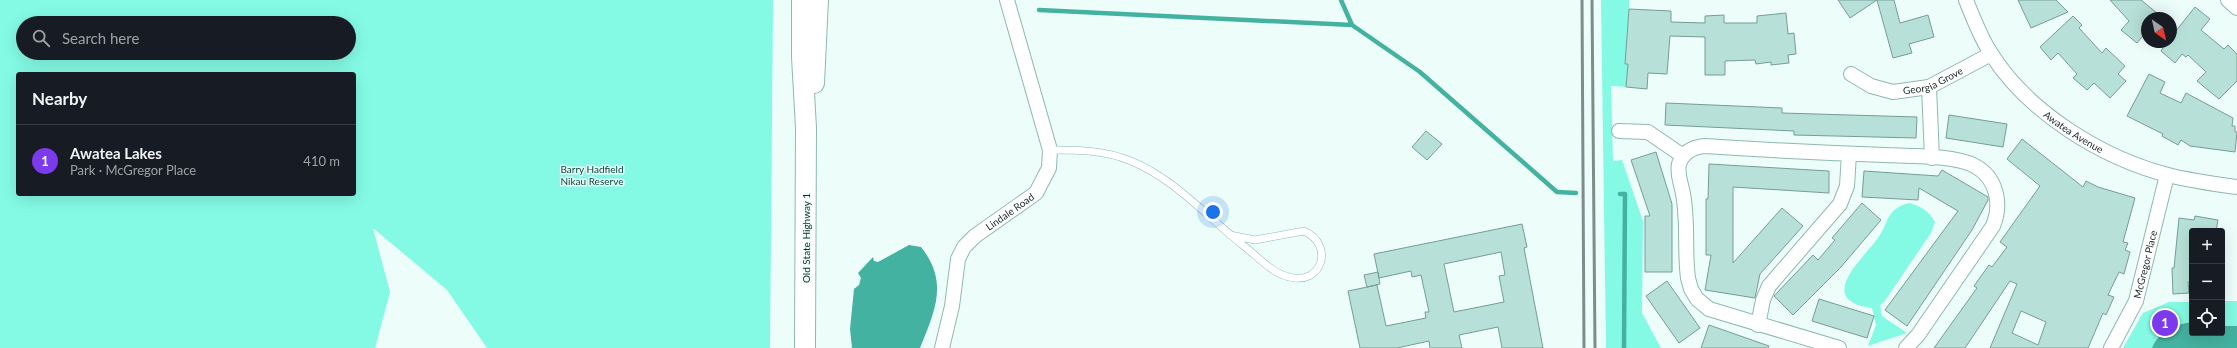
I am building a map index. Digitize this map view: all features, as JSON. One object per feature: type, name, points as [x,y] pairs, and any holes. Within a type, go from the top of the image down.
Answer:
[{"type":"main road","name":"Old State Highway 1","points":[[802,0],[802,58],[806,128],[806,348]]},
{"type":"main road","name":"Old State Highway 1","points":[[806,128],[814,90],[818,0]]},
{"type":"street","name":"Lindale Road","points":[[942,348],[952,306],[958,259],[964,247],[975,236],[1036,193],[1049,168],[1050,150],[1007,0]]},
{"type":"street","name":"Awatea Avenue","points":[[1966,0],[1980,34],[1991,54],[2015,84],[2054,120],[2103,150],[2167,175],[2200,183],[2237,187]]},
{"type":"street","points":[[2228,0],[2237,8]]},
{"type":"street","name":"Georgia Grove","points":[[1851,74],[1871,86],[1893,92],[1929,87],[1991,54]]},
{"type":"street","points":[[1929,87],[1932,158]]},
{"type":"street","points":[[1619,132],[1648,132],[1683,156]]},
{"type":"street","points":[[1839,348],[1710,309],[1700,303],[1691,289],[1687,271],[1686,209],[1678,170],[1683,156],[1695,147],[1705,146],[1932,158],[1964,161],[1981,170],[1990,179],[1996,190],[1998,202],[1997,214],[1990,232],[1918,335],[1906,348]]},
{"type":"street","points":[[1758,324],[1763,300],[1769,286],[1832,215],[1843,198],[1848,179],[1849,154]]},
{"type":"street","name":"McGregor Place","points":[[2111,348],[2128,318],[2136,300],[2167,175]]},
{"type":"lane","points":[[1050,150],[1095,151],[1130,160],[1166,180],[1230,235],[1264,262],[1289,277],[1300,278],[1311,274],[1318,270],[1323,261],[1322,250],[1318,242],[1310,233],[1304,230],[1255,240],[1230,235]]},
{"type":"green space","name":"Barry Hadfield Nikau Reserve","points":[[0,0],[773,0],[770,348],[487,348],[447,290],[373,228],[390,292],[375,348],[0,348]]},
{"type":"green space","points":[[1601,0],[1629,0],[1629,87],[1611,86],[1613,161],[1622,160],[1643,221],[1642,313],[1661,348],[1606,348]]},
{"type":"green space","points":[[1909,203],[1924,210],[1935,222],[1931,233],[1884,302],[1880,305],[1882,316],[1907,333],[1868,346],[1876,325],[1872,308],[1855,304],[1846,297],[1844,288],[1854,267],[1878,238],[1892,213],[1901,206]]},
{"type":"green space","points":[[2225,301],[2237,301],[2237,348],[2123,348],[2143,313],[2169,302],[2189,302],[2189,336],[2225,336]]},
{"type":"shaded area","points":[[909,245],[921,247],[930,260],[935,272],[937,285],[937,297],[934,309],[920,348],[852,348],[850,329],[854,289],[859,285],[861,278],[858,273],[873,257],[874,261],[878,262]]},
{"type":"shaded area","points":[[2189,323],[2189,336],[2225,336],[2225,326],[2237,326],[2237,348],[2152,348],[2163,333],[2168,329]]},
{"type":"building","points":[[1838,0],[1877,0],[1850,18]]},
{"type":"building","points":[[1877,0],[1894,0],[1900,23],[1928,15],[1934,37],[1909,44],[1912,53],[1893,58]]},
{"type":"building","points":[[2018,0],[2056,0],[2068,12],[2031,28]]},
{"type":"building","points":[[2110,0],[2141,0],[2156,12],[2141,12],[2141,38],[2137,43],[2121,30],[2129,21]]},
{"type":"building","points":[[2195,7],[2210,19],[2201,30],[2224,49],[2228,45],[2237,54],[2237,81],[2219,99],[2197,81],[2206,72],[2188,55],[2186,57],[2182,54],[2175,63],[2161,51],[2163,48],[2177,48],[2177,30]]},
{"type":"building","points":[[1629,9],[1671,11],[1671,22],[1705,23],[1705,16],[1724,15],[1724,23],[1757,23],[1757,16],[1786,13],[1788,34],[1794,33],[1796,54],[1788,55],[1789,63],[1771,65],[1771,62],[1756,64],[1755,60],[1725,61],[1725,75],[1705,75],[1705,37],[1670,36],[1667,74],[1648,73],[1647,89],[1626,87],[1628,64],[1625,64]]},
{"type":"building","points":[[2073,16],[2082,25],[2079,28],[2102,53],[2106,48],[2125,66],[2118,74],[2126,81],[2110,98],[2094,83],[2087,90],[2073,78],[2077,74],[2058,53],[2051,60],[2040,47]]},
{"type":"building","points":[[2149,74],[2165,82],[2160,93],[2181,103],[2186,93],[2233,118],[2232,126],[2235,126],[2235,132],[2237,132],[2235,152],[2190,146],[2181,140],[2178,145],[2162,136],[2163,134],[2127,116]]},
{"type":"building","points":[[1666,103],[1782,108],[1782,113],[1917,117],[1916,138],[1794,135],[1794,131],[1665,125]]},
{"type":"building","points":[[1949,115],[2007,124],[2003,147],[1946,138]]},
{"type":"building","points":[[1426,131],[1442,144],[1427,160],[1412,147]]},
{"type":"building","points":[[2022,139],[2083,187],[2086,181],[2098,187],[2135,198],[2123,242],[2128,243],[2125,250],[2130,252],[2124,274],[2119,272],[2108,295],[2114,297],[2106,315],[2103,313],[2088,348],[1990,348],[2017,284],[2010,281],[1965,348],[1934,348],[1977,288],[1974,286],[1989,265],[1992,267],[2007,247],[2000,242],[2040,186],[2007,159]],"holes":[[[2021,311],[2046,322],[2038,345],[2012,333]]]},
{"type":"building","points":[[1656,152],[1672,204],[1672,272],[1645,272],[1645,216],[1650,216],[1631,160]]},
{"type":"building","points":[[1709,164],[1829,171],[1829,193],[1733,187],[1733,263],[1782,208],[1803,226],[1760,274],[1755,298],[1705,290],[1711,255],[1706,255],[1706,199],[1708,199]]},
{"type":"building","points":[[1942,170],[1988,197],[1988,200],[1972,230],[1907,326],[1885,310],[1958,211],[1919,188],[1918,200],[1862,197],[1864,171],[1938,176]]},
{"type":"building","points":[[1862,203],[1881,220],[1841,267],[1793,315],[1774,296],[1813,255],[1818,260],[1835,240],[1832,238]]},
{"type":"building","points":[[2195,216],[2218,220],[2217,228],[2189,228],[2189,293],[2173,294],[2172,268],[2174,268],[2179,218],[2194,220]]},
{"type":"building","points":[[1522,224],[1527,247],[1524,248],[1543,348],[1502,348],[1498,327],[1459,335],[1462,348],[1430,348],[1429,341],[1397,348],[1360,348],[1348,291],[1377,285],[1386,326],[1426,318],[1425,312],[1429,312],[1421,275],[1412,277],[1411,271],[1379,278],[1374,254]],"holes":[[[1501,252],[1505,275],[1499,276],[1504,302],[1454,312],[1444,264]]]},
{"type":"building","points":[[1378,272],[1380,284],[1367,287],[1364,275]]},
{"type":"building","points":[[1667,281],[1700,328],[1679,343],[1646,296]]},
{"type":"building","points":[[1819,299],[1874,316],[1867,338],[1812,321]]},
{"type":"building","points":[[1709,325],[1769,346],[1768,348],[1701,348]]},
{"type":"waterway","points":[[1341,0],[1352,25],[1420,72],[1557,192],[1576,193]]},
{"type":"waterway","points":[[1039,10],[1352,25]]},
{"type":"waterway","points":[[1620,194],[1625,194],[1624,348]]},
{"type":"railway","points":[[1582,0],[1584,348]]},
{"type":"railway","points":[[1592,0],[1595,348]]},
{"type":"place","name":"Awatea Lakes","points":[[2165,323]]}]
